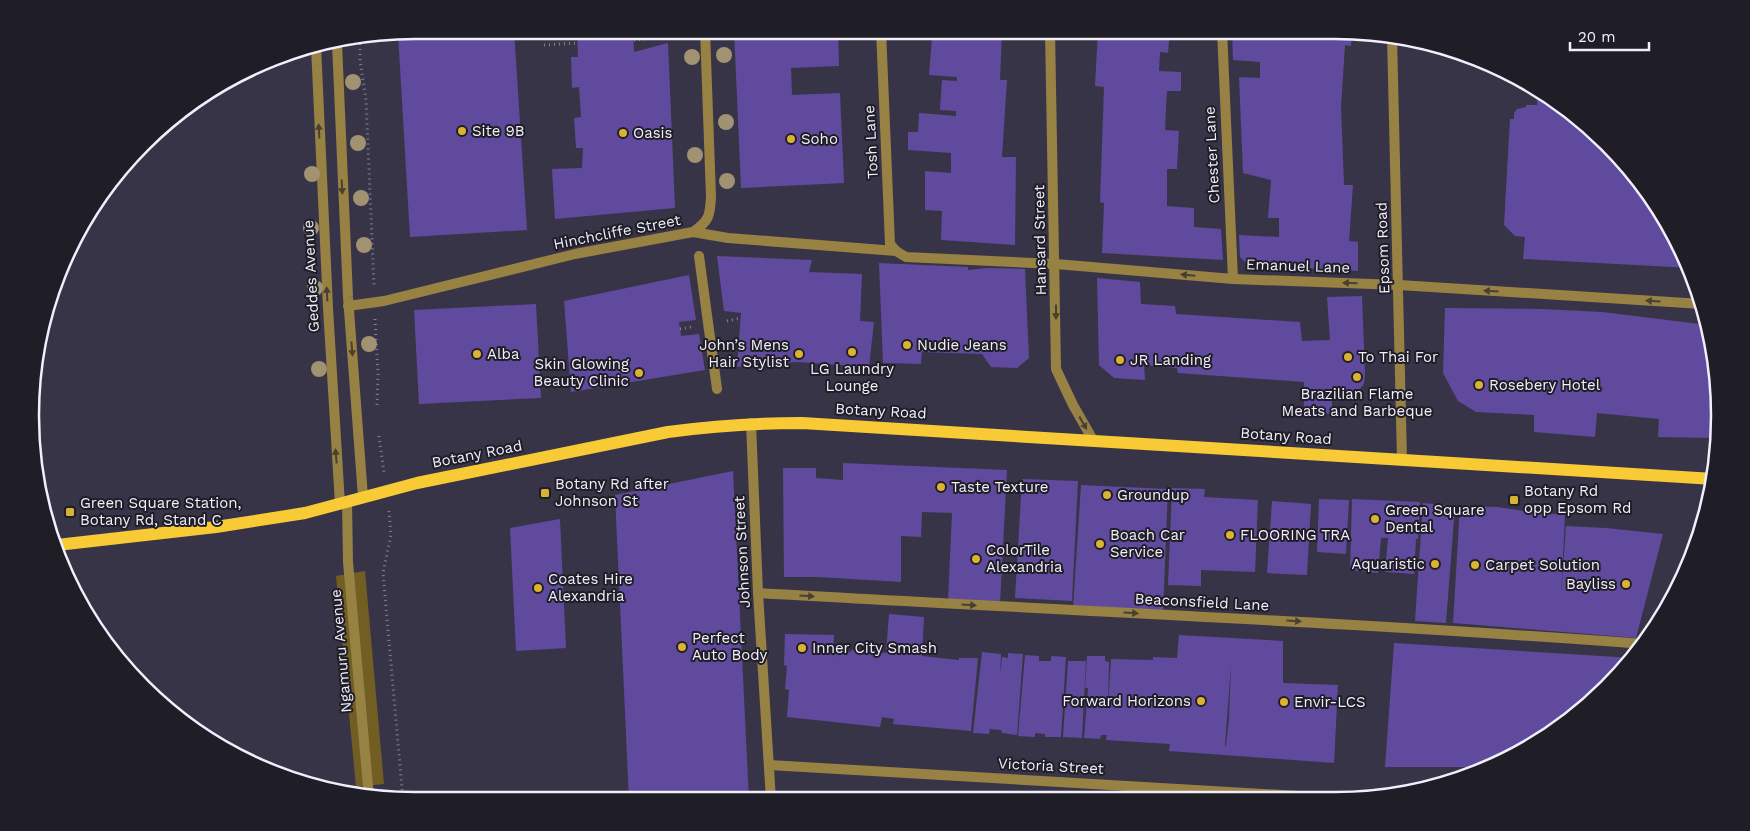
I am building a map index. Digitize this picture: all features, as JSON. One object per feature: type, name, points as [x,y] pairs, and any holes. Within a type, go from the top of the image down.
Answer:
[{"type":"main road","name":"Botany Road","points":[[62,544],[216,527],[305,512],[344,503],[386,490],[668,432],[751,423],[802,423],[1706,478]]},
{"type":"street","points":[[693,232],[707,220],[710,207],[705,39]]},
{"type":"street","name":"Tosh Lane","points":[[881,39],[890,244],[896,251]]},
{"type":"street","name":"Hansard Street","points":[[1050,39],[1056,264],[1056,368],[1073,406],[1093,440]]},
{"type":"street","name":"Chester Lane","points":[[1222,39],[1233,279]]},
{"type":"street","name":"Epsom Road","points":[[1392,43],[1402,460]]},
{"type":"street","points":[[337,47],[348,306],[363,497]]},
{"type":"street","name":"Geddes Avenue","points":[[316,52],[328,317],[344,503]]},
{"type":"street","name":"Hinchcliffe Street","points":[[348,306],[374,303],[575,254],[693,232],[728,238],[896,251]]},
{"type":"street","name":"Emanuel Lane","points":[[896,251],[906,257],[1056,264],[1233,279],[1399,284],[1694,303]]},
{"type":"street","points":[[699,256],[717,389]]},
{"type":"street","name":"Johnson Street","points":[[751,423],[758,593],[770,792]]},
{"type":"street","name":"Ngamuru Avenue","points":[[344,503],[369,789]]},
{"type":"street","name":"Beaconsfield Lane","points":[[758,593],[1038,609],[1282,620],[1634,643]]},
{"type":"street","name":"Victoria Street","points":[[768,765],[1229,792]]},
{"type":"path","points":[[634,40],[644,39]]},
{"type":"path","points":[[360,43],[360,60],[366,100],[378,374],[377,412]]},
{"type":"path","points":[[544,45],[578,43]]},
{"type":"path","points":[[378,432],[386,490]]},
{"type":"path","points":[[391,535],[383,573],[402,791]]},
{"type":"shaded area","points":[[365,571],[384,784],[356,787],[336,576]]},
{"type":"building","name":"Site 9B","points":[[515,39],[527,230],[410,237],[398,40]]},
{"type":"building","name":"Oasis","points":[[577,39],[633,39],[634,52],[668,43],[675,208],[555,219],[552,169],[582,168],[583,148],[576,148],[574,118],[581,117],[579,87],[572,88],[571,57],[578,57]]},
{"type":"building","name":"Soho","points":[[734,39],[838,39],[839,66],[791,68],[792,95],[840,93],[844,183],[741,188]]},
{"type":"building","points":[[932,39],[1002,39],[1000,80],[1007,80],[1002,157],[1016,157],[1015,245],[941,240],[942,211],[925,210],[925,171],[951,173],[951,153],[908,150],[908,132],[918,132],[919,113],[956,116],[956,111],[940,110],[942,80],[957,81],[957,77],[929,75]]},
{"type":"building","points":[[1098,39],[1169,39],[1168,53],[1160,52],[1159,71],[1181,72],[1181,91],[1167,91],[1165,130],[1179,131],[1177,169],[1167,169],[1167,206],[1194,208],[1194,227],[1221,229],[1223,260],[1102,253],[1104,203],[1100,202],[1104,87],[1095,86]]},
{"type":"building","points":[[1232,39],[1351,40],[1351,46],[1345,45],[1341,107],[1344,185],[1353,185],[1349,241],[1358,242],[1358,271],[1248,265],[1240,257],[1239,235],[1279,237],[1279,218],[1268,218],[1271,180],[1243,173],[1239,77],[1260,78],[1260,62],[1233,60]]},
{"type":"building","points":[[1537,98],[1583,132],[1618,167],[1648,206],[1681,267],[1523,259],[1525,237],[1515,236],[1504,225],[1510,119],[1514,119],[1514,113],[1517,109],[1526,107],[1526,105],[1537,105]]},
{"type":"building","points":[[717,256],[812,260],[809,272],[862,274],[860,321],[874,322],[869,367],[797,362],[737,367],[741,313],[724,311]]},
{"type":"building","points":[[879,263],[968,267],[968,270],[987,268],[1025,269],[1029,358],[1017,368],[991,367],[982,354],[922,352],[921,364],[883,363]]},
{"type":"building","points":[[689,275],[696,320],[679,322],[681,336],[699,334],[705,370],[571,392],[564,301]]},
{"type":"building","points":[[1097,278],[1140,282],[1141,304],[1175,306],[1176,314],[1300,322],[1302,341],[1330,340],[1327,297],[1362,296],[1364,384],[1353,393],[1332,393],[1332,414],[1304,413],[1304,382],[1178,373],[1177,368],[1144,365],[1145,380],[1114,378],[1099,365]]},
{"type":"building","name":"Alba","points":[[536,304],[541,398],[419,404],[414,310]]},
{"type":"building","points":[[1445,308],[1602,312],[1699,324],[1708,366],[1711,416],[1710,438],[1658,437],[1659,419],[1597,413],[1595,437],[1534,432],[1534,415],[1476,412],[1458,401],[1443,373]]},
{"type":"building","points":[[843,463],[1007,470],[1000,604],[948,601],[952,513],[922,512],[921,537],[901,536],[901,582],[784,577],[783,468],[816,468],[816,478],[843,480]]},
{"type":"building","name":"Perfect Auto Body","points":[[733,471],[749,792],[629,792],[615,495]]},
{"type":"building","points":[[1022,479],[1078,481],[1072,601],[1015,598]]},
{"type":"building","points":[[1081,485],[1168,489],[1163,611],[1073,608]]},
{"type":"building","points":[[1172,488],[1205,489],[1204,497],[1258,500],[1255,572],[1201,570],[1201,586],[1168,585]]},
{"type":"building","points":[[1319,499],[1349,500],[1346,554],[1317,552]]},
{"type":"building","points":[[1352,499],[1420,502],[1414,574],[1385,572],[1388,538],[1381,538],[1378,573],[1350,570]]},
{"type":"building","points":[[1272,501],[1311,504],[1307,575],[1267,573]]},
{"type":"building","name":"Aquaristic","points":[[1423,503],[1455,506],[1446,623],[1415,621]]},
{"type":"building","points":[[1460,506],[1497,507],[1565,515],[1561,597],[1566,526],[1663,534],[1636,638],[1453,623]]},
{"type":"building","name":"Coates Hire Alexandria","points":[[560,519],[566,648],[516,651],[510,528]]},
{"type":"building","points":[[889,614],[924,617],[922,656],[959,660],[959,658],[978,658],[971,731],[893,724],[894,719],[882,717],[880,727],[787,717],[789,690],[785,689],[787,666],[784,665],[785,634],[834,635],[833,660],[834,650],[886,653]]},
{"type":"building","points":[[1179,635],[1283,641],[1283,683],[1338,685],[1334,763],[1169,751],[1170,744],[1106,740],[1107,735],[1101,735],[1100,739],[1084,738],[1088,688],[1085,688],[1087,656],[1105,656],[1105,661],[1109,662],[1108,707],[1111,659],[1153,660],[1153,657],[1177,658]],"holes":[[[1231,664],[1229,719],[1225,746]]]},
{"type":"building","points":[[1394,643],[1623,657],[1583,699],[1544,729],[1479,764],[1470,767],[1385,767]]},
{"type":"building","points":[[982,652],[1001,654],[1000,674],[1002,657],[1008,658],[1008,653],[1023,654],[1017,735],[990,729],[989,734],[973,733]]},
{"type":"building","points":[[1025,655],[1039,656],[1039,661],[1051,661],[1051,656],[1066,657],[1061,737],[1045,737],[1045,734],[1035,733],[1035,737],[1018,736]]},
{"type":"building","points":[[1068,661],[1086,661],[1082,738],[1063,737]]},
{"type":"place","name":"Site 9B","points":[[462,131]]},
{"type":"place","name":"Oasis","points":[[623,133]]},
{"type":"place","name":"Soho","points":[[791,139]]},
{"type":"place","name":"Nudie Jeans","points":[[907,345]]},
{"type":"place","name":"LG Laundry Lounge","points":[[852,352]]},
{"type":"place","name":"Alba","points":[[477,354]]},
{"type":"place","name":"John’s Mens Hair Stylist","points":[[799,354]]},
{"type":"place","name":"To Thai For","points":[[1348,357]]},
{"type":"place","name":"JR Landing","points":[[1120,360]]},
{"type":"place","name":"Skin Glowing Beauty Clinic","points":[[639,373]]},
{"type":"place","name":"Brazilian Flame Meats and Barbeque","points":[[1357,377]]},
{"type":"place","name":"Rosebery Hotel","points":[[1479,385]]},
{"type":"place","name":"Taste Texture","points":[[941,487]]},
{"type":"place","name":"Botany Rd after Johnson St","points":[[545,493]]},
{"type":"place","name":"Groundup","points":[[1107,495]]},
{"type":"place","name":"Botany Rd opp Epsom Rd","points":[[1514,500]]},
{"type":"place","name":"Green Square Station, Botany Rd, Stand C","points":[[70,512]]},
{"type":"place","name":"Green Square Dental","points":[[1375,519]]},
{"type":"place","name":"FLOORING TRA","points":[[1230,535]]},
{"type":"place","name":"Boach Car Service","points":[[1100,544]]},
{"type":"place","name":"ColorTile Alexandria","points":[[976,559]]},
{"type":"place","name":"Aquaristic","points":[[1435,564]]},
{"type":"place","name":"Carpet Solution","points":[[1475,565]]},
{"type":"place","name":"Bayliss","points":[[1626,584]]},
{"type":"place","name":"Coates Hire Alexandria","points":[[538,588]]},
{"type":"place","name":"Perfect Auto Body","points":[[682,647]]},
{"type":"place","name":"Inner City Smash","points":[[802,648]]},
{"type":"place","name":"Forward Horizons","points":[[1201,701]]},
{"type":"place","name":"Envir-LCS","points":[[1284,702]]}]
